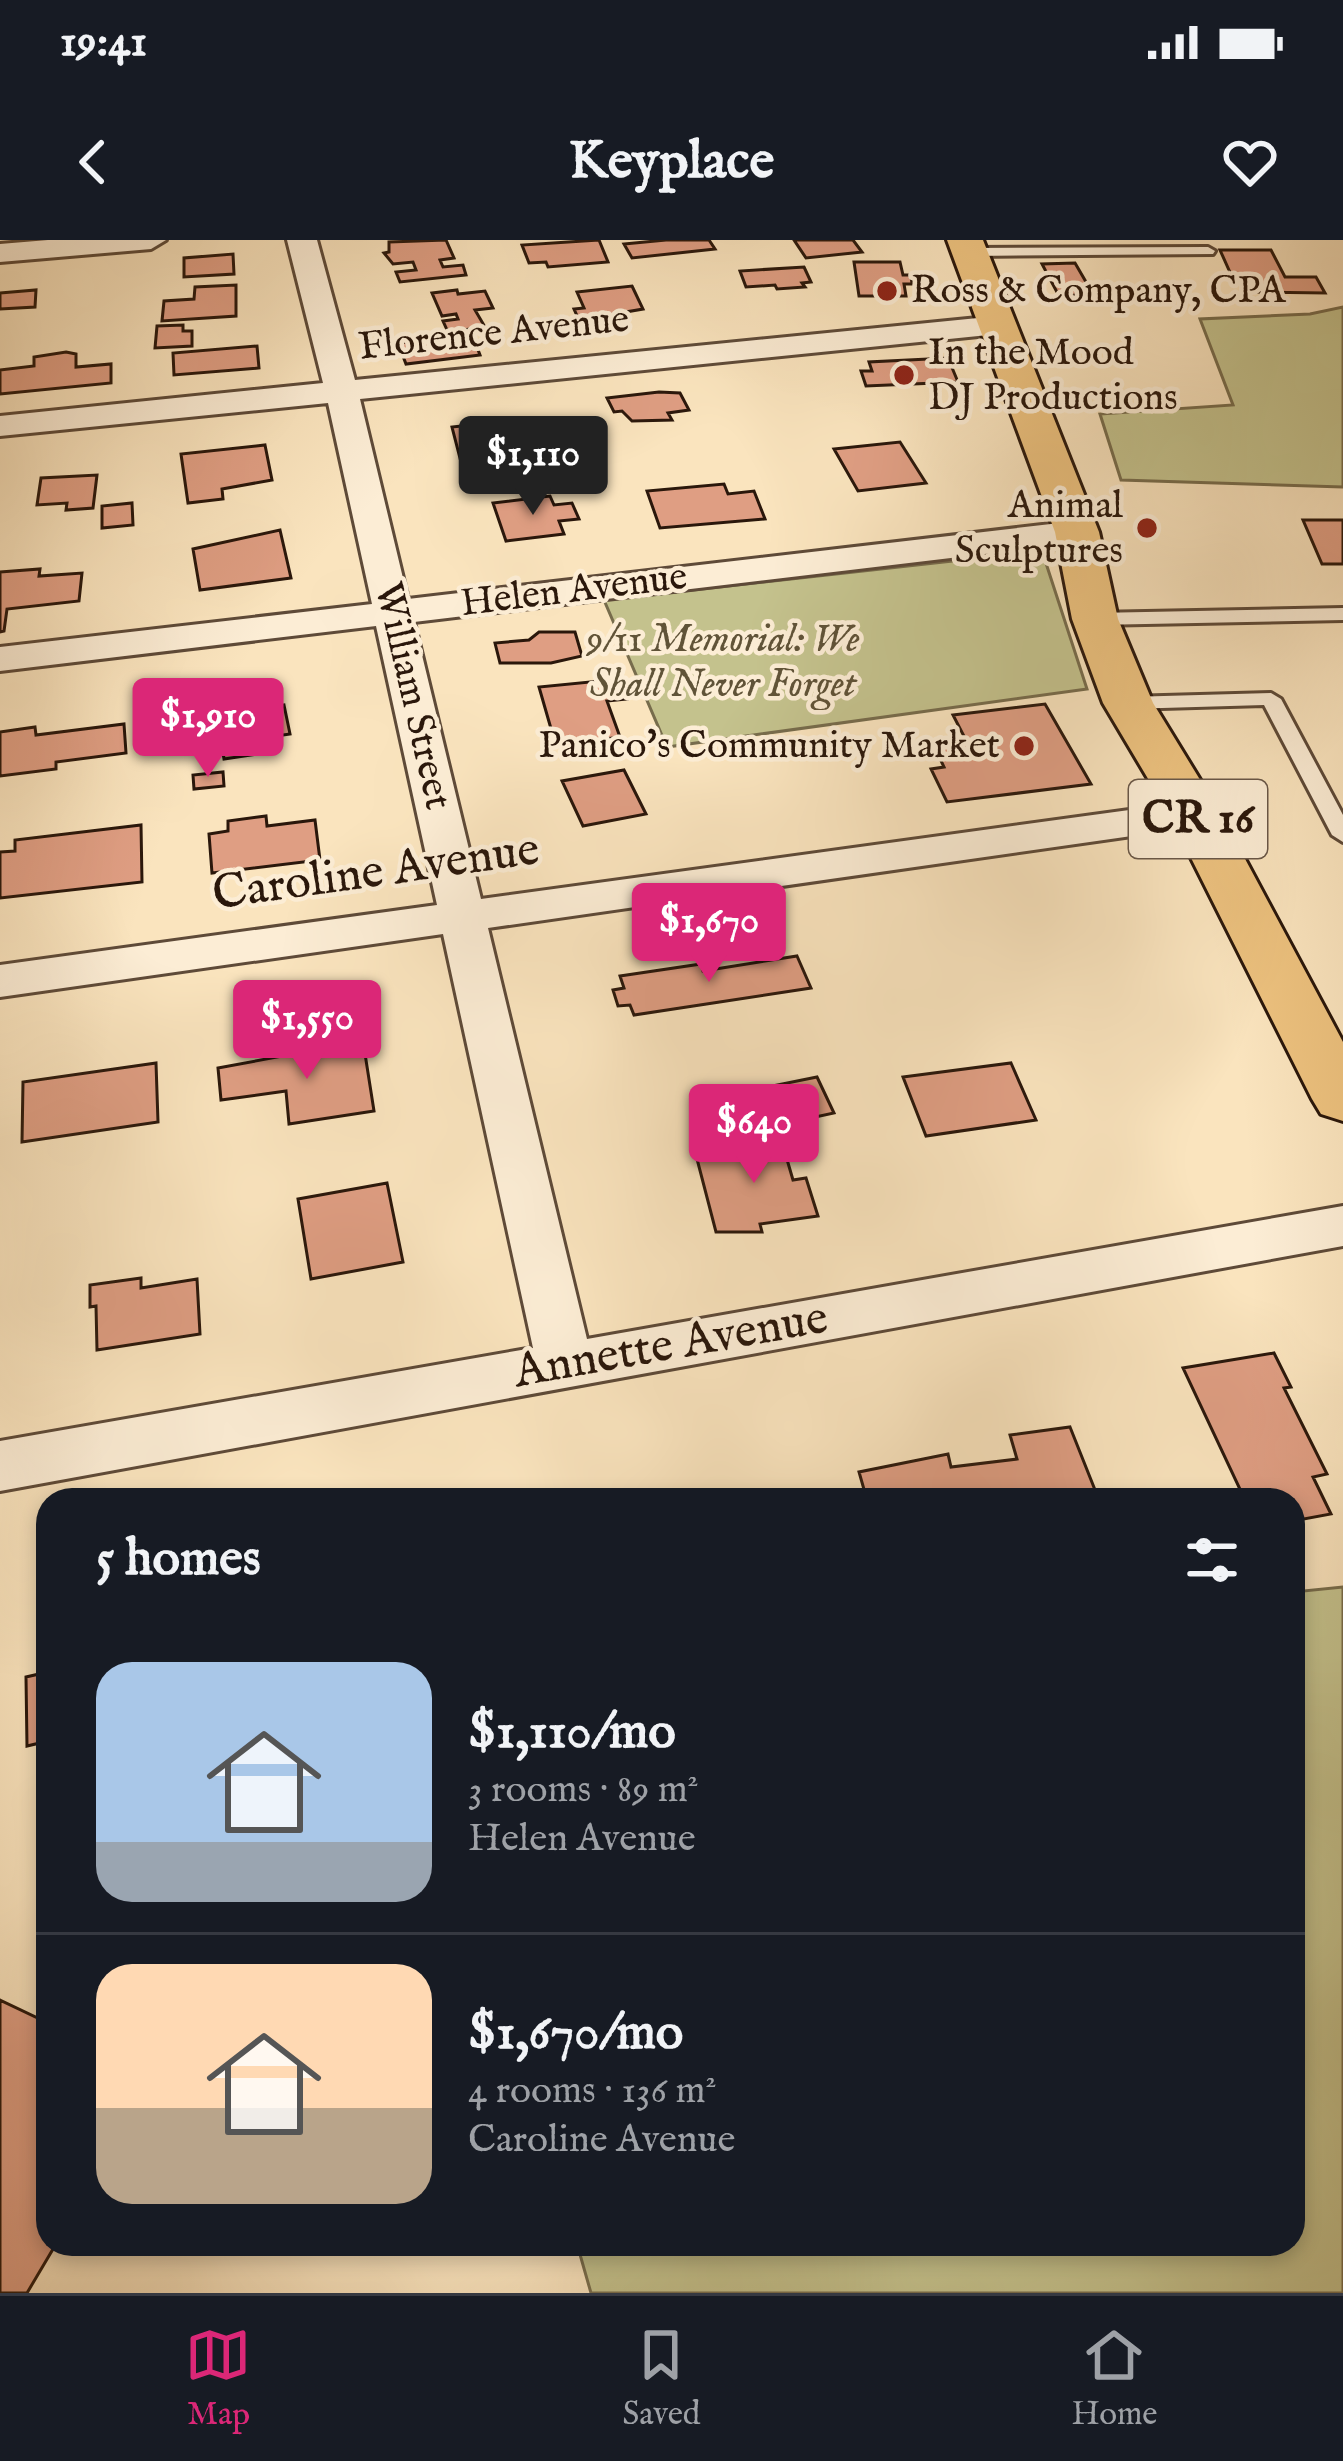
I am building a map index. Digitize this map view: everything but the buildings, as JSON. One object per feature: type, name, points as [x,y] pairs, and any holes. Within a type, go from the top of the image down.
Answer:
[{"type":"main road","name":"CR 16","points":[[967,246],[1077,532],[1095,619],[1128,703],[1195,814],[1343,1099]]},
{"type":"street","points":[[0,253],[151,240]]},
{"type":"street","name":"William Street","points":[[302,240],[342,392],[565,1365]]},
{"type":"street","name":"Florence Avenue","points":[[0,426],[998,325]]},
{"type":"street","name":"Helen Avenue","points":[[0,658],[1077,532]]},
{"type":"street","name":"Caroline Avenue","points":[[0,981],[1195,814]]},
{"type":"street","name":"Annette Avenue","points":[[0,1466],[1343,1226]]},
{"type":"lane","points":[[967,246],[1208,250]]},
{"type":"lane","points":[[1095,619],[1343,614]]},
{"type":"lane","points":[[1128,703],[1271,699],[1343,835]]},
{"type":"green space","points":[[1343,307],[1343,487],[1121,480],[1100,414],[1233,405],[1200,319],[1310,314]]},
{"type":"green space","name":"9/11 Memorial: We Shall Never Forget","points":[[1042,551],[1087,689],[667,747],[604,600]]},
{"type":"green space","points":[[1343,1587],[1343,2293],[591,2293],[580,2256],[1305,2256],[1305,1591]]},
{"type":"place","name":"Ross & Company, CPA","points":[[887,291]]},
{"type":"place","name":"In the Mood DJ Productions","points":[[904,375]]},
{"type":"place","name":"Animal Sculptures","points":[[1147,528]]},
{"type":"place","name":"Panico's Community Market","points":[[1024,746]]}]
